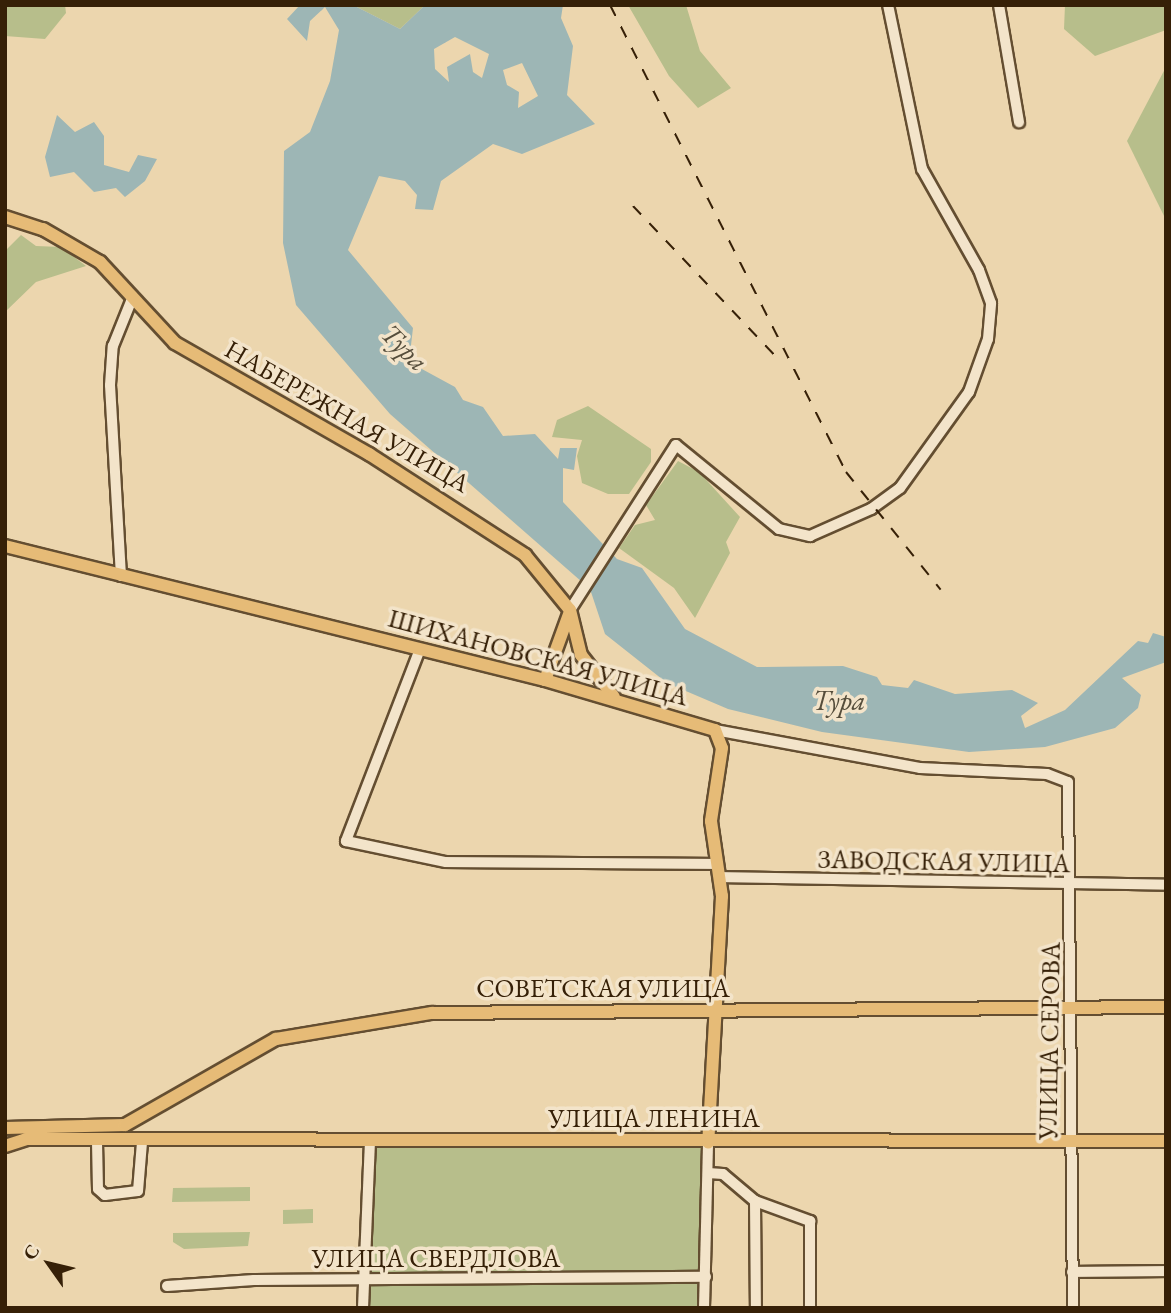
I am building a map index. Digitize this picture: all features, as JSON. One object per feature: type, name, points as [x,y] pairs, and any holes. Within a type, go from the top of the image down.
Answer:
[{"type":"main road","name":"НАБЕРЕЖНАЯ УЛИЦА","points":[[5,218],[43,229],[100,262],[175,343],[505,540],[573,604],[581,655],[620,702]]},
{"type":"main road","name":"ШИХАНОВСКАЯ УЛИЦА","points":[[5,546],[545,680],[715,730]]},
{"type":"main road","points":[[545,680],[573,604]]},
{"type":"main road","points":[[708,1143],[716,1012],[720,870],[712,811],[722,748],[715,730]]},
{"type":"main road","name":"СОВЕТСКАЯ УЛИЦА","points":[[5,1128],[22,1124],[97,1125],[140,1120],[252,1051],[299,1033],[432,1013],[1166,1007]]},
{"type":"main road","points":[[160,1110],[150,1132],[163,1141]]},
{"type":"main road","points":[[140,1120],[142,1142]]},
{"type":"main road","points":[[5,1146],[25,1139],[22,1124]]},
{"type":"main road","points":[[97,1125],[97,1142]]},
{"type":"main road","name":"УЛИЦА ЛЕНИНА","points":[[25,1139],[97,1142],[1166,1141]]},
{"type":"street","points":[[573,604],[676,445],[787,533],[828,532],[870,509],[915,472],[955,418],[979,368],[991,320],[979,270],[922,169],[888,5]]},
{"type":"street","points":[[999,5],[1019,122]]},
{"type":"street","points":[[121,576],[110,385],[113,346],[132,299]]},
{"type":"street","name":"ЗАВОДСКАЯ УЛИЦА","points":[[420,649],[346,841],[446,862],[720,870],[1073,887],[1166,885]]},
{"type":"street","name":"ШИХАНОВСКАЯ УЛИЦА","points":[[715,730],[920,768],[1064,778]]},
{"type":"street","name":"УЛИЦА СЕРОВА","points":[[1064,778],[1072,788],[1069,1142],[1073,1308]]},
{"type":"street","points":[[363,1308],[370,1141]]},
{"type":"street","points":[[97,1142],[98,1189],[105,1195],[138,1191],[142,1142]]},
{"type":"street","points":[[705,1308],[708,1143]]},
{"type":"street","points":[[708,1173],[723,1174],[755,1201],[810,1221],[810,1308]]},
{"type":"street","points":[[755,1201],[756,1308]]},
{"type":"street","points":[[1072,1272],[1166,1271]]},
{"type":"street","name":"УЛИЦА СВЕРДЛОВА","points":[[167,1286],[706,1278]]},
{"type":"green space","points":[[5,5],[65,5],[66,13],[45,39],[5,36]]},
{"type":"green space","points":[[353,5],[425,5],[400,29]]},
{"type":"green space","points":[[628,5],[686,5],[700,51],[731,88],[698,108],[669,76]]},
{"type":"green space","points":[[1065,5],[1166,5],[1166,30],[1095,56],[1064,29]]},
{"type":"green space","points":[[1166,67],[1166,220],[1127,141]]},
{"type":"green space","points":[[21,235],[36,246],[61,247],[86,266],[36,282],[5,312],[6,250]]},
{"type":"green space","points":[[588,406],[651,449],[651,462],[629,494],[608,494],[582,483],[577,456],[582,440],[552,437],[557,420]]},
{"type":"green space","points":[[678,461],[699,472],[740,517],[726,542],[730,553],[695,618],[674,588],[619,548],[635,525],[655,520],[646,505]]},
{"type":"green space","points":[[370,1141],[708,1143],[704,1308],[363,1308]]},
{"type":"green space","points":[[250,1187],[250,1201],[172,1202],[173,1188]]},
{"type":"green space","points":[[313,1209],[313,1223],[283,1224],[283,1210]]},
{"type":"green space","points":[[250,1232],[248,1246],[184,1249],[173,1242],[173,1233]]},
{"type":"water","name":"Тура","points":[[300,5],[353,5],[400,29],[425,5],[563,5],[561,18],[573,46],[567,95],[595,124],[522,154],[493,144],[441,181],[433,210],[415,209],[417,195],[405,181],[379,176],[348,250],[413,328],[409,362],[455,387],[463,400],[483,407],[503,436],[535,434],[558,459],[560,448],[577,448],[574,470],[563,468],[563,502],[617,559],[642,568],[685,629],[757,667],[843,666],[877,677],[882,685],[908,688],[914,680],[955,694],[1012,690],[1038,703],[1021,716],[1025,728],[1065,710],[1138,641],[1148,643],[1153,633],[1166,637],[1166,662],[1122,678],[1141,695],[1138,708],[1115,728],[1045,747],[969,752],[822,732],[728,709],[667,683],[605,634],[590,589],[390,414],[296,305],[283,243],[284,151],[310,132],[330,81],[339,30],[325,7],[310,21],[307,41],[287,19]],"holes":[[[455,37],[489,54],[482,78],[473,72],[470,54],[447,67],[449,82],[435,69],[434,49]],[[522,63],[538,96],[518,108],[519,92],[507,85],[503,70]]]},
{"type":"water","points":[[57,115],[75,132],[94,122],[104,136],[104,165],[129,172],[138,155],[157,159],[145,181],[125,197],[116,188],[94,192],[74,172],[50,177],[45,157]]},
{"type":"railway","points":[[610,5],[846,472],[941,590]]},
{"type":"railway","points":[[633,206],[779,360]]}]
